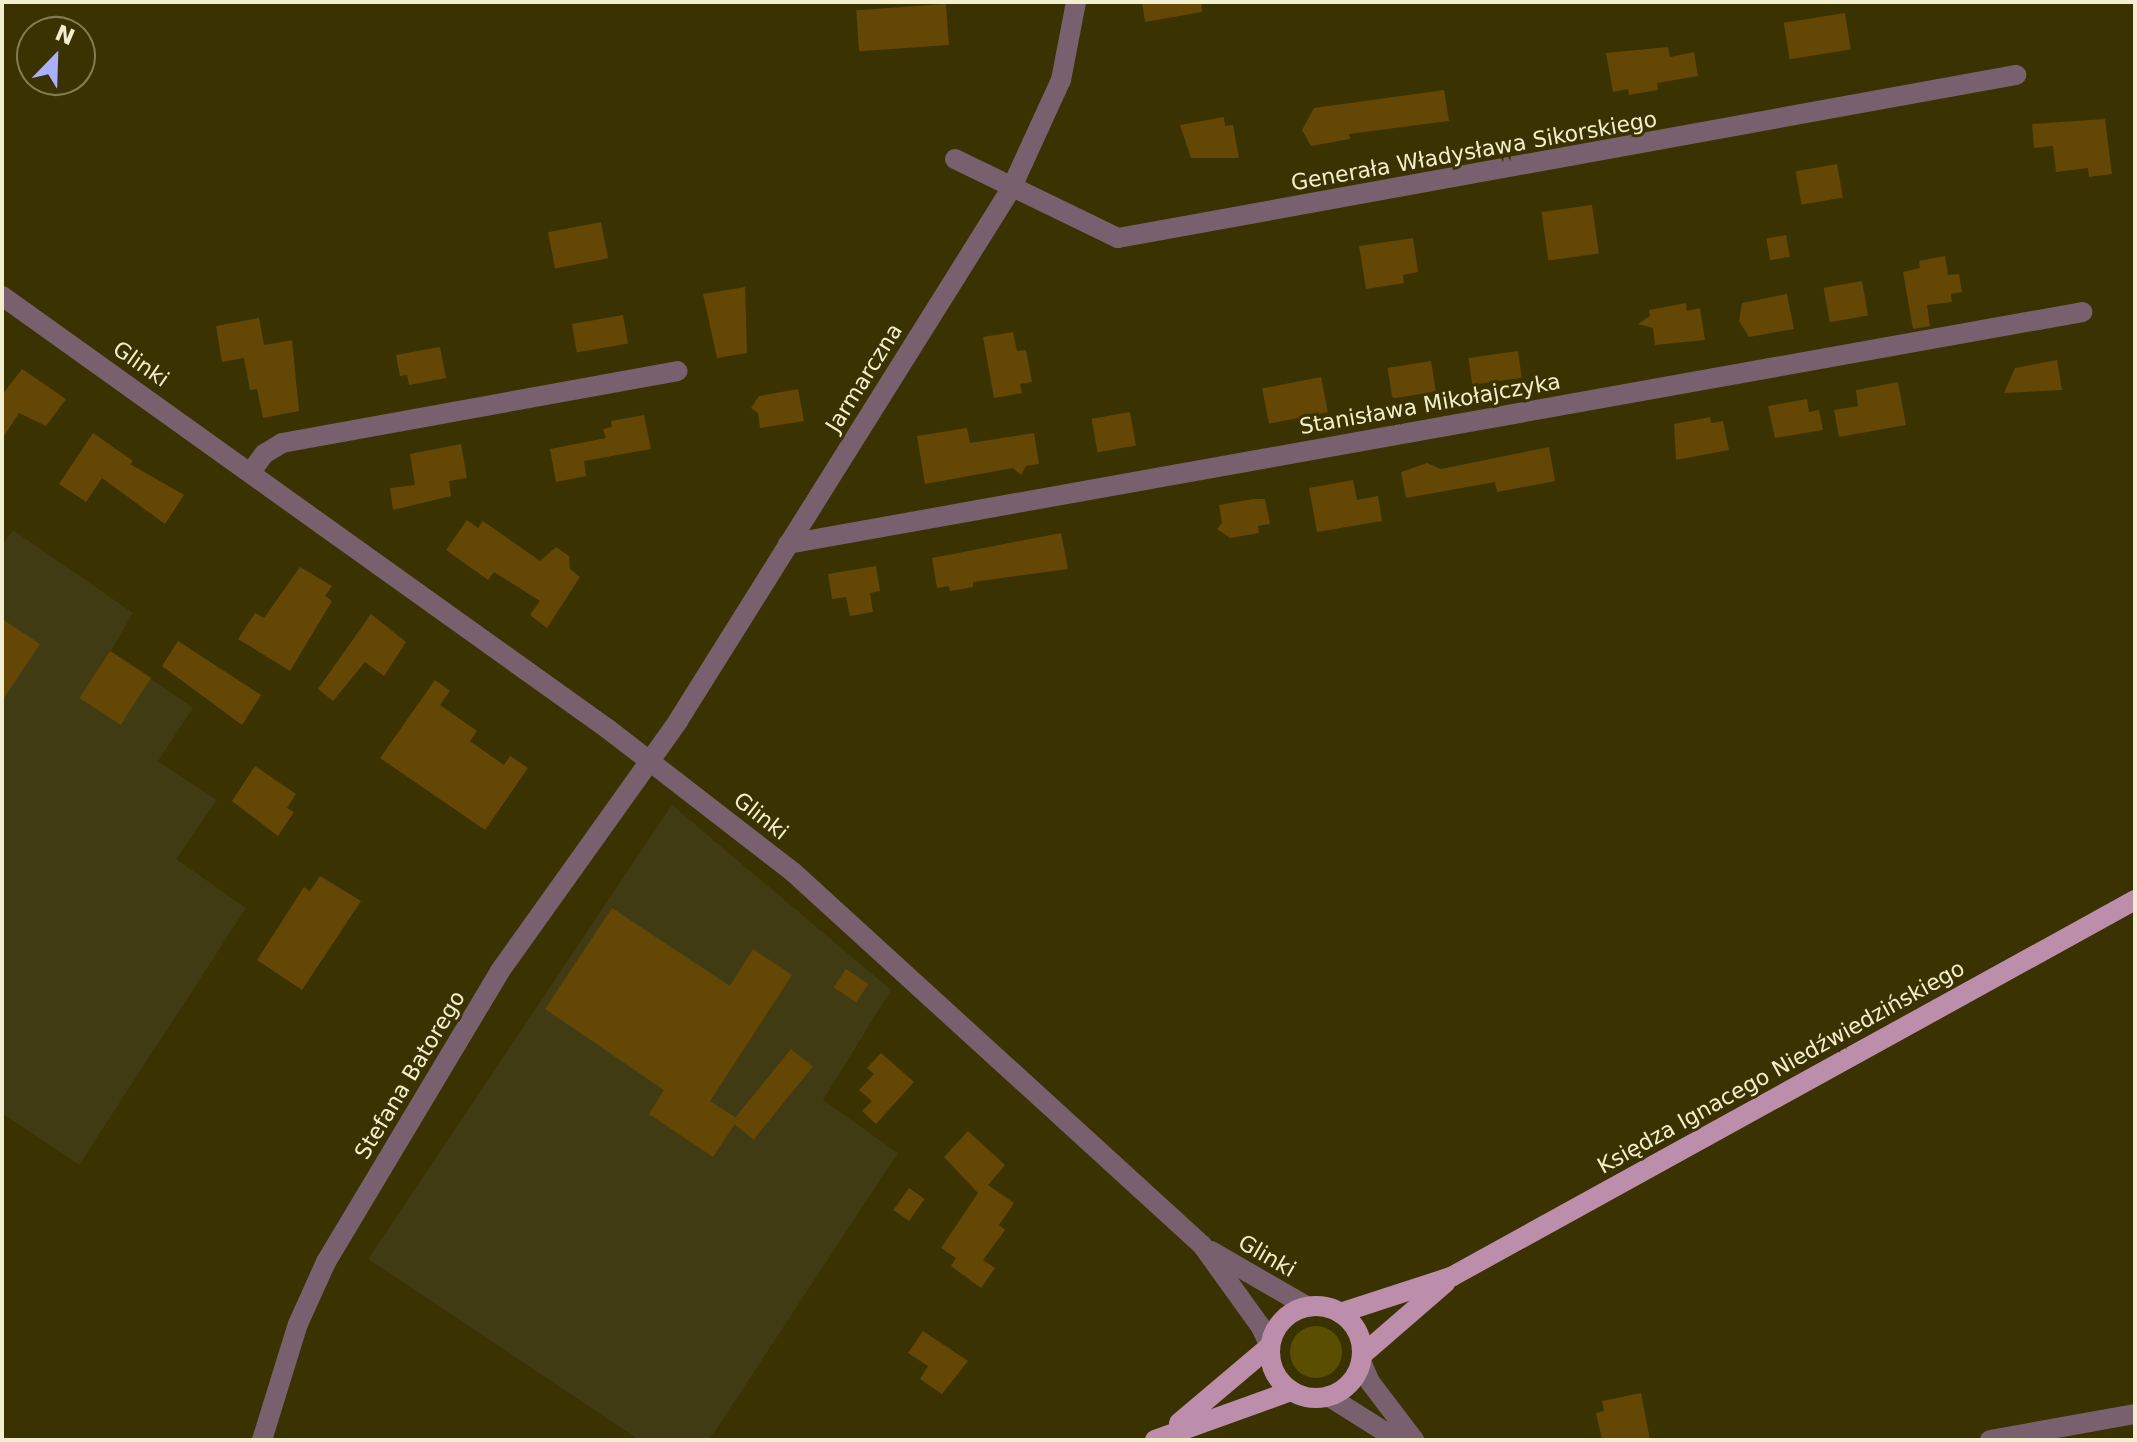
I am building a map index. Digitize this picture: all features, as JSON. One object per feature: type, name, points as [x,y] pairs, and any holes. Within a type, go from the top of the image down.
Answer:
[{"type":"main road","name":"Księdza Ignacego Niedźwiedzińskiego","points":[[1340,1313],[1451,1277],[2135,900]]},
{"type":"main road","name":"Księdza Ignacego Niedźwiedzińskiego","points":[[1362,1358],[1451,1277]]},
{"type":"main road","points":[[1308,1307],[1340,1313],[1357,1331],[1362,1358],[1350,1383],[1328,1396],[1291,1391],[1158,1439],[1251,1367],[1270,1346],[1283,1320],[1308,1307]]},
{"type":"main road","points":[[1270,1346],[1274,1372],[1291,1391]]},
{"type":"street","name":"Jarmarczna","points":[[651,762],[1011,189],[1061,80],[1076,2]]},
{"type":"street","name":"Generała Władysława Sikorskiego","points":[[955,159],[1011,189],[1118,238],[2016,75]]},
{"type":"street","name":"Glinki","points":[[2,296],[651,762],[880,946],[1202,1245],[1249,1308],[1270,1346]]},
{"type":"street","name":"Stanisława Mikołajczyka","points":[[788,544],[2082,312]]},
{"type":"street","points":[[251,472],[264,454],[282,443],[678,371]]},
{"type":"street","name":"Stefana Batorego","points":[[262,1440],[298,1324],[326,1262],[519,939],[651,762]]},
{"type":"street","name":"Glinki","points":[[1202,1245],[1308,1307]]},
{"type":"street","points":[[1362,1358],[1370,1382],[1414,1440]]},
{"type":"street","points":[[1328,1396],[1398,1440]]},
{"type":"street","points":[[1990,1440],[2135,1414]]},
{"type":"shaded area","points":[[13,530],[133,613],[111,651],[193,708],[158,761],[217,800],[176,859],[246,908],[79,1165],[2,1113],[2,546]]},
{"type":"shaded area","points":[[672,805],[891,990],[823,1100],[898,1153],[709,1440],[639,1440],[368,1259]]},
{"type":"shaded area","points":[[1316,1326],[1335,1333],[1342,1352],[1335,1371],[1316,1378],[1297,1371],[1290,1352],[1297,1333]]},
{"type":"building","points":[[1142,2],[1201,2],[1202,12],[1145,22]]},
{"type":"building","points":[[946,4],[949,45],[859,51],[856,10]]},
{"type":"building","points":[[1845,13],[1851,50],[1790,59],[1784,23]]},
{"type":"building","points":[[1668,47],[1670,57],[1694,52],[1698,76],[1657,83],[1658,90],[1629,95],[1628,89],[1613,92],[1606,53]]},
{"type":"building","points":[[1444,90],[1449,121],[1349,134],[1350,139],[1311,146],[1302,130],[1314,108]]},
{"type":"building","points":[[1224,117],[1225,126],[1233,125],[1239,158],[1191,158],[1180,125]]},
{"type":"building","points":[[2105,119],[2112,174],[2089,177],[2088,168],[2056,172],[2053,146],[2034,148],[2032,124]]},
{"type":"building","points":[[1837,164],[1843,197],[1802,205],[1796,171]]},
{"type":"building","points":[[1592,205],[1599,254],[1548,261],[1541,212]]},
{"type":"building","points":[[601,222],[608,258],[555,269],[548,232]]},
{"type":"building","points":[[1786,235],[1790,257],[1770,260],[1766,238]]},
{"type":"building","points":[[1413,238],[1418,272],[1403,275],[1404,283],[1366,289],[1359,246]]},
{"type":"building","points":[[1945,256],[1948,275],[1959,274],[1962,292],[1951,294],[1952,302],[1927,305],[1930,326],[1913,329],[1903,272],[1920,268],[1919,261]]},
{"type":"building","points":[[1862,281],[1868,315],[1830,322],[1824,288]]},
{"type":"building","points":[[745,287],[747,353],[717,358],[703,294]]},
{"type":"building","points":[[1787,294],[1794,329],[1749,337],[1739,321],[1742,303]]},
{"type":"building","points":[[1686,303],[1687,311],[1700,308],[1705,340],[1655,345],[1653,328],[1638,324],[1650,316],[1649,310]]},
{"type":"building","points":[[623,315],[628,344],[577,353],[572,324]]},
{"type":"building","points":[[259,318],[264,345],[292,340],[299,411],[263,418],[257,389],[250,390],[244,358],[222,362],[216,326]]},
{"type":"building","points":[[1013,332],[1017,351],[1026,350],[1032,382],[1020,384],[1022,393],[994,398],[983,337]]},
{"type":"building","points":[[440,347],[446,378],[409,385],[407,375],[400,376],[396,355]]},
{"type":"building","points":[[1518,351],[1522,378],[1472,385],[1468,358]]},
{"type":"building","points":[[2057,360],[2062,390],[2004,393],[2015,368]]},
{"type":"building","points":[[1431,361],[1436,392],[1392,399],[1388,368]]},
{"type":"building","points":[[22,369],[66,399],[46,426],[19,413],[2,439],[2,395]]},
{"type":"building","points":[[1321,377],[1328,412],[1269,424],[1262,388]]},
{"type":"building","points":[[1898,382],[1906,425],[1839,437],[1834,410],[1858,406],[1856,390]]},
{"type":"building","points":[[798,389],[804,421],[760,428],[758,413],[751,408],[759,396]]},
{"type":"building","points":[[1807,399],[1809,412],[1819,410],[1823,430],[1775,438],[1768,406]]},
{"type":"building","points":[[1130,412],[1136,445],[1097,452],[1092,419]]},
{"type":"building","points":[[644,415],[651,449],[584,461],[586,476],[556,482],[550,449],[606,438],[603,429],[612,427],[611,421]]},
{"type":"building","points":[[1710,417],[1711,423],[1723,421],[1729,450],[1676,460],[1674,424]]},
{"type":"building","points":[[967,428],[970,443],[1034,433],[1039,464],[1026,466],[1021,475],[1013,468],[925,484],[917,436]]},
{"type":"building","points":[[93,433],[133,461],[130,464],[184,495],[165,524],[102,478],[86,502],[59,484]]},
{"type":"building","points":[[461,444],[467,478],[449,481],[451,496],[393,510],[390,488],[415,485],[410,454]]},
{"type":"building","points":[[1549,447],[1555,481],[1497,492],[1495,482],[1406,498],[1401,472],[1427,463],[1441,469]]},
{"type":"building","points":[[1353,480],[1357,500],[1378,496],[1382,521],[1317,532],[1309,488]]},
{"type":"building","points":[[1265,499],[1270,524],[1258,526],[1259,533],[1230,538],[1217,529],[1222,523],[1219,505]]},
{"type":"building","points":[[467,520],[478,528],[483,521],[540,561],[556,547],[569,556],[570,569],[580,577],[547,628],[530,615],[540,601],[494,572],[488,580],[446,550]]},
{"type":"building","points":[[1061,533],[1068,569],[973,582],[973,587],[950,591],[949,586],[937,588],[932,558]]},
{"type":"building","points":[[876,566],[880,591],[870,593],[873,612],[850,616],[846,597],[832,599],[828,574]]},
{"type":"building","points":[[300,567],[332,586],[325,596],[332,601],[290,671],[238,639],[255,613],[264,618]]},
{"type":"building","points":[[371,614],[406,642],[384,676],[365,662],[333,701],[318,689]]},
{"type":"building","points":[[2,619],[40,644],[2,701]]},
{"type":"building","points":[[178,641],[261,695],[242,725],[162,666]]},
{"type":"building","points":[[110,651],[151,678],[121,725],[80,698]]},
{"type":"building","points":[[435,680],[450,691],[440,705],[477,731],[470,741],[504,765],[510,756],[528,768],[485,830],[380,758]]},
{"type":"building","points":[[255,766],[296,794],[287,808],[294,812],[278,836],[232,801]]},
{"type":"building","points":[[320,876],[361,901],[302,990],[257,960],[304,887],[310,891]]},
{"type":"building","points":[[612,908],[730,986],[753,949],[792,975],[710,1101],[738,1119],[713,1157],[649,1114],[664,1090],[545,1009]]},
{"type":"building","points":[[846,969],[868,984],[856,1002],[834,987]]},
{"type":"building","points":[[791,1049],[813,1067],[754,1140],[732,1122]]},
{"type":"building","points":[[881,1053],[914,1082],[876,1124],[862,1111],[872,1101],[859,1090],[874,1074],[867,1068]]},
{"type":"building","points":[[968,1131],[1005,1165],[988,1185],[1014,1203],[999,1225],[1005,1230],[983,1260],[995,1268],[981,1288],[951,1266],[956,1258],[941,1248],[978,1193],[944,1157]]},
{"type":"building","points":[[909,1188],[925,1199],[909,1221],[894,1210]]},
{"type":"building","points":[[923,1331],[968,1361],[942,1394],[920,1379],[928,1366],[908,1353]]},
{"type":"building","points":[[1641,1393],[1650,1440],[1602,1440],[1596,1413],[1604,1411],[1602,1401]]}]
